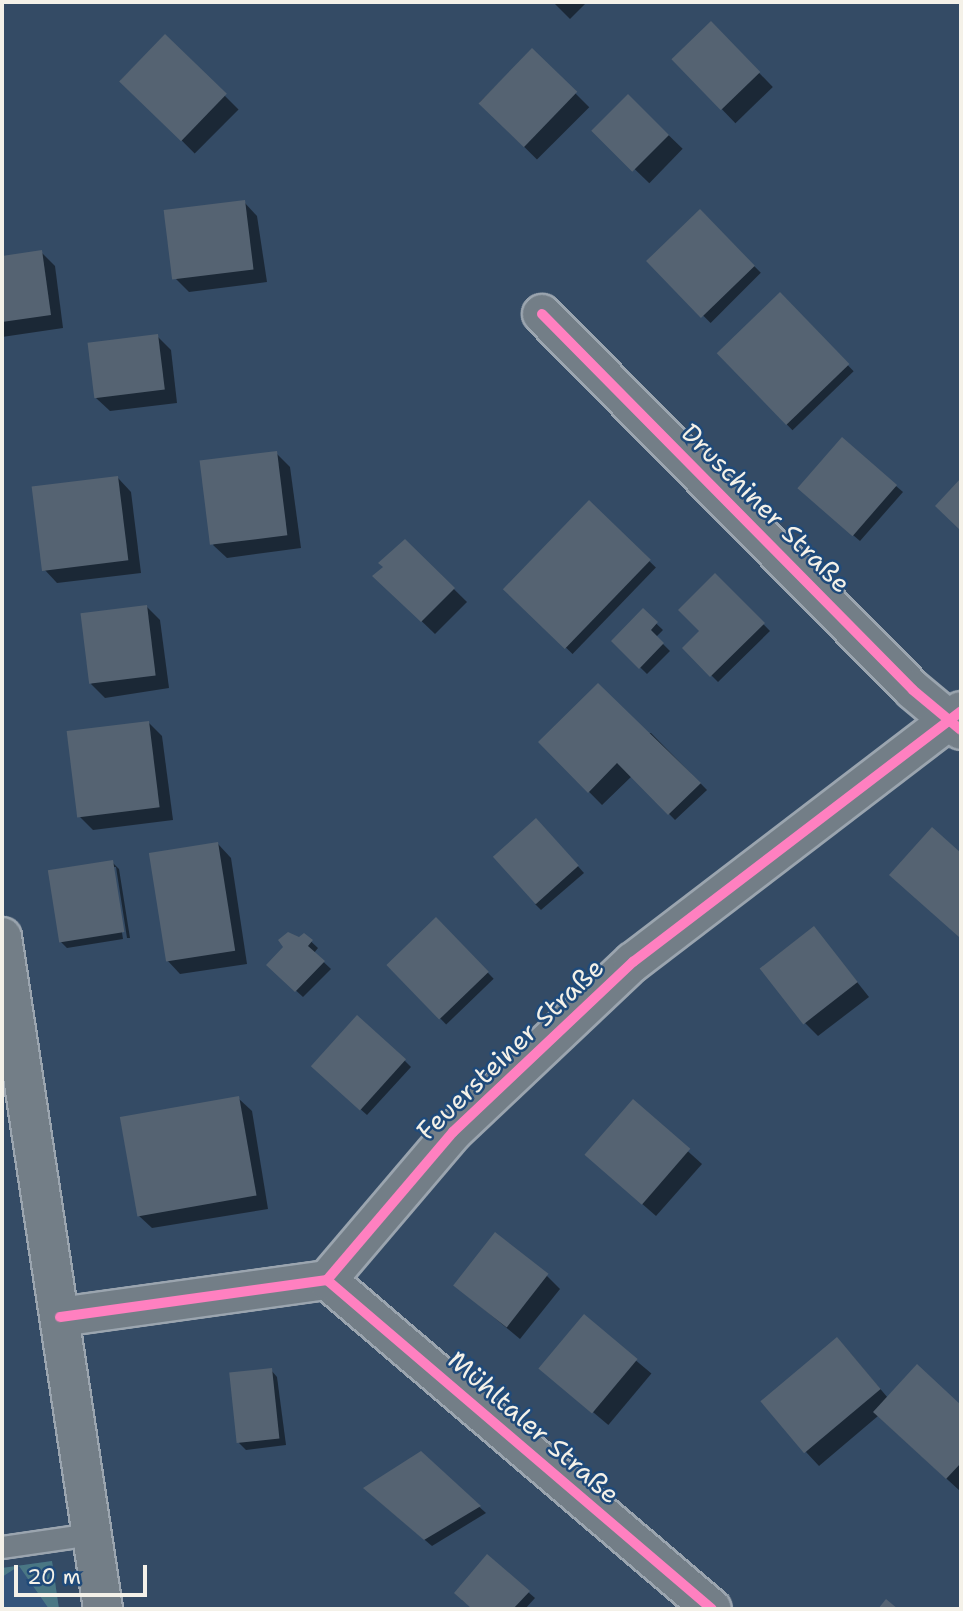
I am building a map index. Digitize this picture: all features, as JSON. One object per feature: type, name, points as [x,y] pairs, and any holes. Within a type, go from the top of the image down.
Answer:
[{"type":"street","name":"Druschiner Straße","points":[[542,314],[913,690],[958,721]]},
{"type":"street","name":"Feuersteiner Straße","points":[[327,1280],[453,1132],[633,962],[958,721]]},
{"type":"street","points":[[2,937],[103,1609]]},
{"type":"street","points":[[60,1317],[327,1280]]},
{"type":"street","name":"Mühltaler Straße","points":[[327,1280],[712,1609]]},
{"type":"lane","points":[[2,1547],[91,1534]]},
{"type":"shaded area","points":[[52,1561],[59,1609],[2,1609],[2,1568]]},
{"type":"shaded area","points":[[52,1561],[59,1609],[49,1609],[19,1566],[2,1577],[2,1568]]},
{"type":"building","points":[[711,21],[760,72],[721,110],[671,59]]},
{"type":"building","points":[[165,34],[227,94],[181,141],[119,81]]},
{"type":"building","points":[[532,48],[577,92],[524,147],[479,103]]},
{"type":"building","points":[[628,94],[669,135],[632,172],[591,131]]},
{"type":"building","points":[[245,200],[254,269],[172,279],[164,210]]},
{"type":"building","points":[[700,209],[755,266],[701,318],[646,261]]},
{"type":"building","points":[[42,250],[51,315],[2,322],[2,256]]},
{"type":"building","points":[[780,292],[849,364],[786,425],[717,353]]},
{"type":"building","points":[[158,334],[165,390],[94,398],[88,343]]},
{"type":"building","points":[[842,437],[897,485],[852,536],[797,488]]},
{"type":"building","points":[[277,451],[287,535],[210,545],[200,461]]},
{"type":"building","points":[[118,476],[128,560],[42,571],[32,487]]},
{"type":"building","points":[[961,478],[961,531],[935,506]]},
{"type":"building","points":[[589,500],[651,560],[565,649],[503,589]]},
{"type":"building","points":[[405,539],[455,588],[421,622],[372,576],[383,567],[378,563]]},
{"type":"building","points":[[715,573],[765,623],[710,677],[682,648],[699,631],[678,610]]},
{"type":"building","points":[[147,605],[156,675],[89,684],[80,613]]},
{"type":"building","points":[[643,608],[658,622],[651,630],[664,643],[639,669],[611,641]]},
{"type":"building","points":[[598,683],[701,783],[668,815],[617,763],[588,793],[538,742]]},
{"type":"building","points":[[149,721],[160,807],[77,817],[67,731]]},
{"type":"building","points":[[536,818],[579,866],[536,904],[493,857]]},
{"type":"building","points":[[932,827],[961,853],[959,937],[889,875]]},
{"type":"building","points":[[218,842],[235,951],[166,962],[149,853]]},
{"type":"building","points":[[113,860],[124,932],[59,942],[48,870]]},
{"type":"building","points":[[436,917],[489,972],[439,1020],[386,965]]},
{"type":"building","points":[[814,926],[858,982],[803,1024],[760,968]]},
{"type":"building","points":[[288,932],[299,937],[304,933],[313,940],[308,946],[325,961],[295,992],[266,965],[283,947],[278,940]]},
{"type":"building","points":[[357,1015],[406,1059],[360,1110],[311,1066]]},
{"type":"building","points":[[239,1096],[257,1195],[137,1216],[120,1117]]},
{"type":"building","points":[[633,1099],[690,1149],[642,1205],[584,1155]]},
{"type":"building","points":[[495,1232],[549,1274],[507,1327],[453,1286]]},
{"type":"building","points":[[584,1314],[638,1359],[592,1413],[538,1368]]},
{"type":"building","points":[[837,1337],[881,1389],[804,1453],[760,1401]]},
{"type":"building","points":[[917,1364],[961,1405],[961,1463],[946,1479],[873,1412]]},
{"type":"building","points":[[272,1368],[279,1439],[237,1443],[229,1372]]},
{"type":"building","points":[[421,1451],[481,1506],[424,1540],[363,1488]]},
{"type":"building","points":[[487,1554],[530,1591],[513,1609],[472,1609],[454,1593]]},
{"type":"building","points":[[886,1599],[898,1609],[878,1609]]},
{"type":"cycle path","points":[[542,314],[913,690],[961,730]]},
{"type":"cycle path","points":[[60,1317],[327,1280],[453,1132],[633,962],[961,711]]},
{"type":"cycle path","points":[[327,1280],[712,1609]]}]
